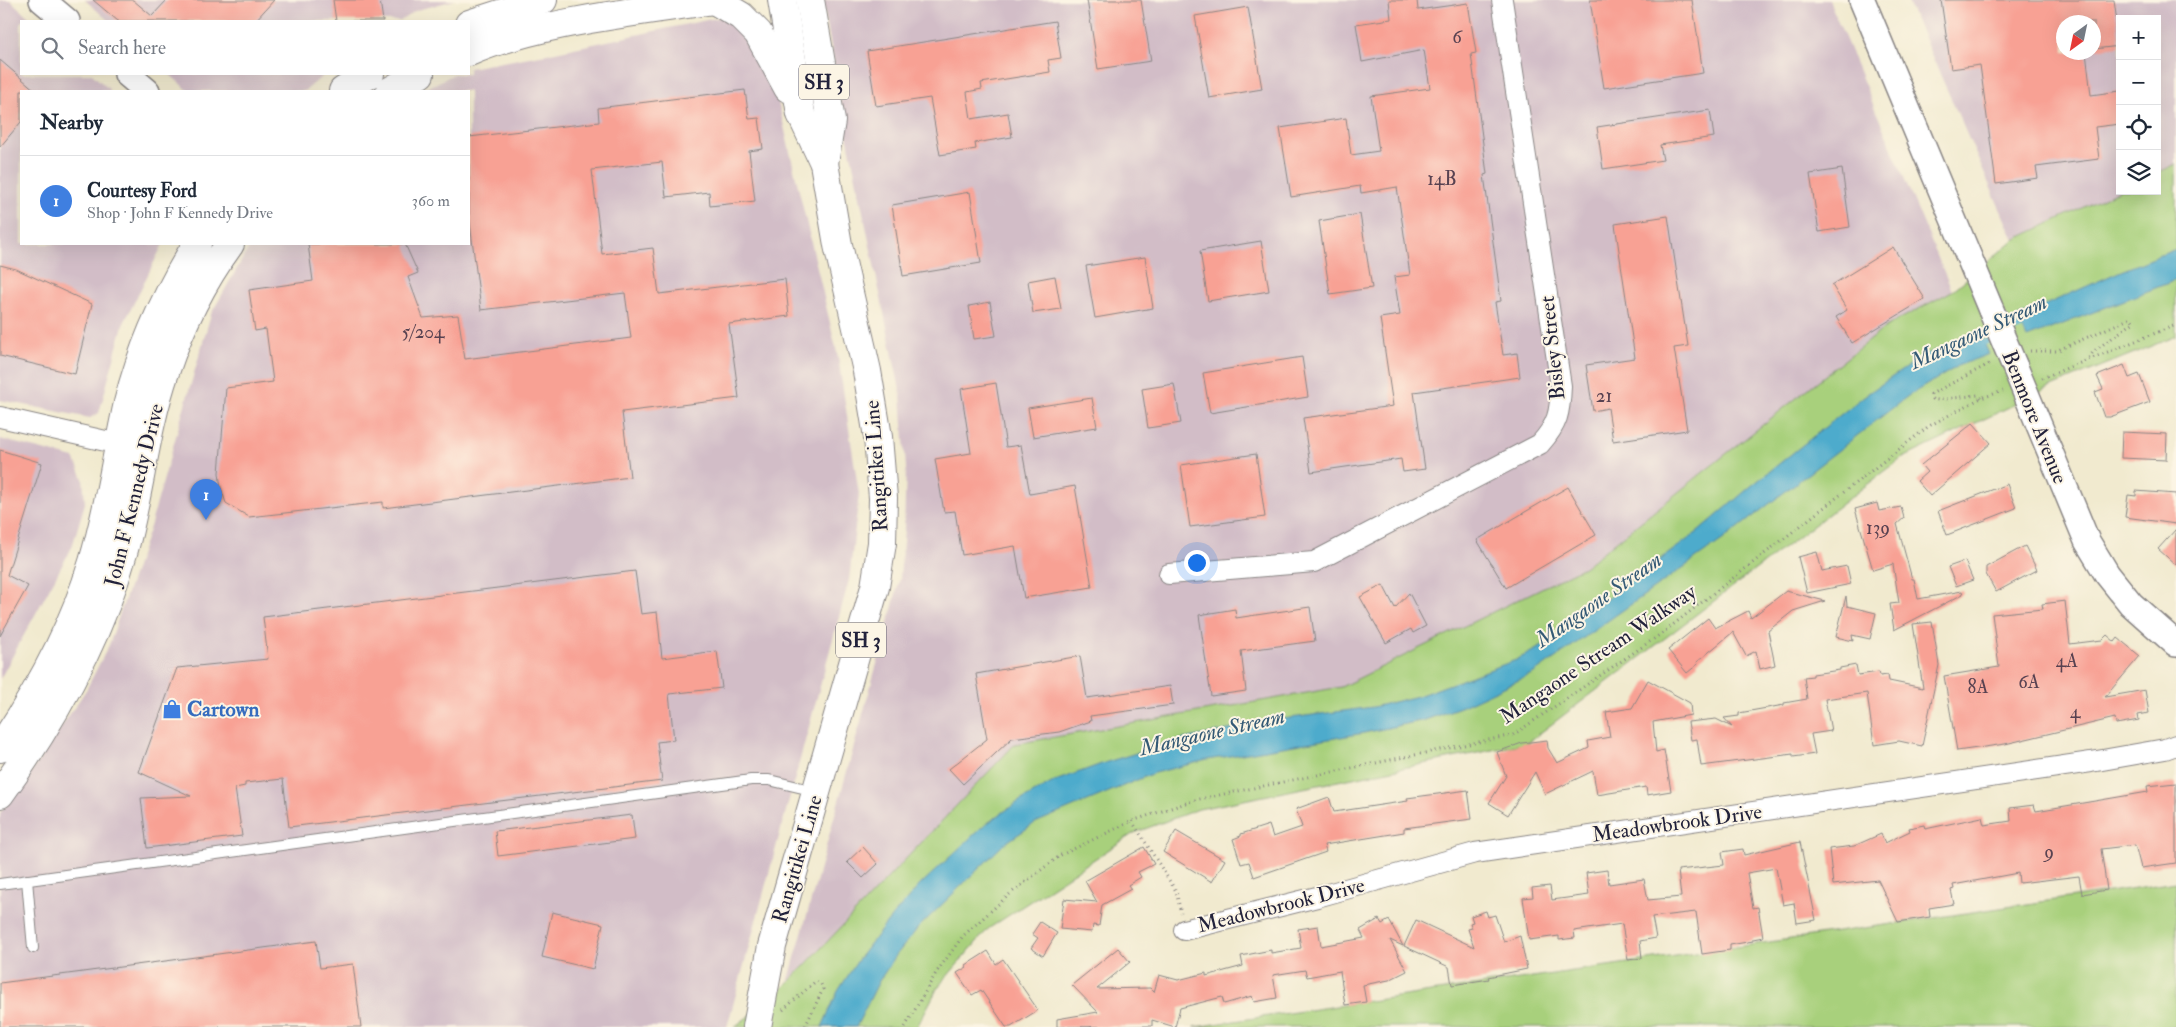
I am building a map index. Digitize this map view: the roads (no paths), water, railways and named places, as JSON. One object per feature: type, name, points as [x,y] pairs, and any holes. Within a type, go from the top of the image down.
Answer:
[{"type":"main road","points":[[470,24],[543,0]]},
{"type":"main road","points":[[470,52],[521,34],[563,12],[713,0],[741,16],[758,33],[800,114]]},
{"type":"main road","name":"Rangitikei Line","points":[[767,1021],[772,946],[860,646],[875,587],[882,543],[883,498],[878,437],[867,371],[838,245],[824,163],[800,114],[782,0]]},
{"type":"main road","name":"Rangitikei Line","points":[[810,0],[831,121],[824,163]]},
{"type":"main road","points":[[345,90],[368,75]]},
{"type":"main road","points":[[392,90],[418,75]]},
{"type":"main road","name":"John F Kennedy Drive","points":[[0,748],[26,710],[64,638],[93,564],[107,508],[129,401],[143,353],[164,302],[179,272],[196,245]]},
{"type":"main road","name":"John F Kennedy Drive","points":[[0,794],[46,727],[88,648],[123,554],[145,451],[168,363],[187,317],[217,262],[229,245]]},
{"type":"street","points":[[42,0],[66,20]]},
{"type":"street","name":"Bisley Street","points":[[1169,574],[1314,562],[1540,444],[1557,422],[1561,386],[1502,0]]},
{"type":"street","name":"Benmore Avenue","points":[[1862,0],[2087,542],[2131,604],[2176,644]]},
{"type":"street","points":[[128,75],[146,90]]},
{"type":"street","points":[[0,417],[145,451]]},
{"type":"street","name":"Meadowbrook Drive","points":[[1184,930],[1317,897],[1475,853],[2091,762],[2165,749],[2176,745]]},
{"type":"lane","points":[[0,884],[751,780],[769,780],[816,791]]},
{"type":"lane","points":[[27,880],[33,948]]},
{"type":"water","points":[[2176,249],[2176,280],[2027,338],[2018,317],[2121,271]]},
{"type":"water","points":[[1979,331],[1989,354],[1960,365],[1908,396],[1728,536],[1534,673],[1463,706],[1425,720],[1364,733],[1207,760],[1154,773],[1035,823],[1004,844],[918,928],[897,954],[879,981],[856,1027],[822,1027],[838,991],[860,957],[889,920],[920,885],[983,826],[1018,802],[1055,781],[1107,762],[1179,740],[1283,719],[1373,707],[1418,696],[1516,660],[1552,641],[1577,618],[1600,604],[1699,531],[1750,487],[1864,396],[1923,356]]},
{"type":"waterway","name":"Mangaone Stream","points":[[2007,333],[2029,324]]},
{"type":"waterway","name":"Mangaone Stream","points":[[1977,346],[1996,337]]},
{"type":"place","name":"Courtesy Ford","points":[[206,520]]},
{"type":"place","name":"Cartown","points":[[172,709]]}]
